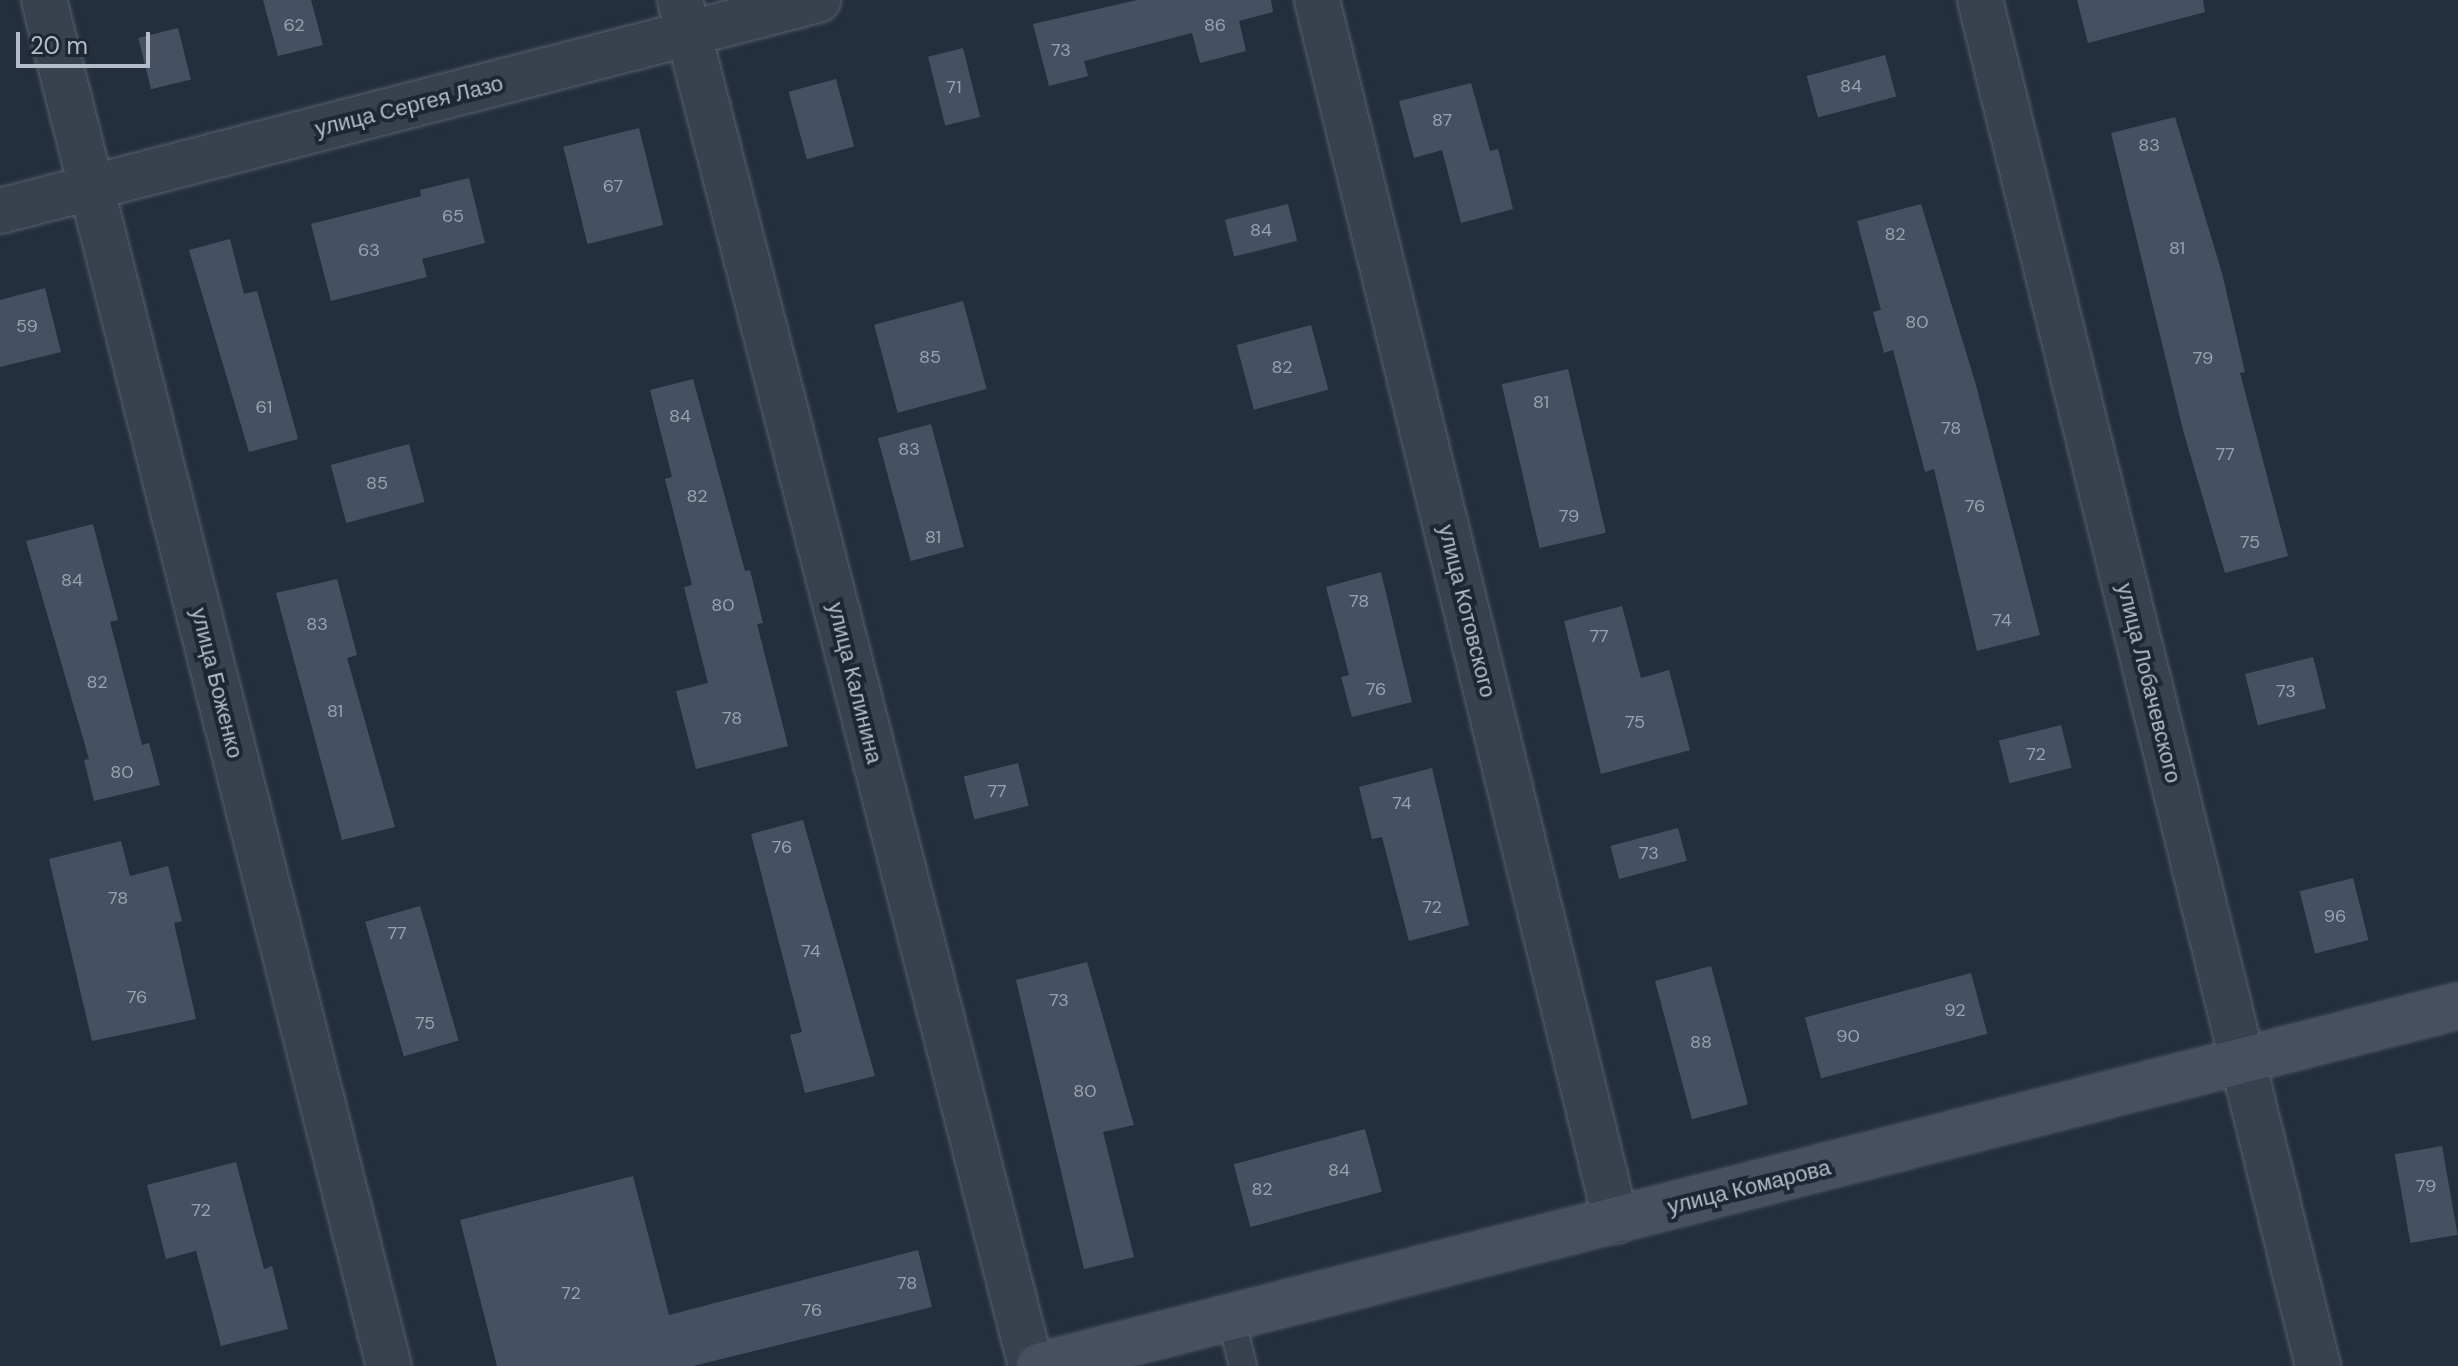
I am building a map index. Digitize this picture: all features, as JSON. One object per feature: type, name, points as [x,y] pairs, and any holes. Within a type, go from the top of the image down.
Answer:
[{"type":"main road","name":"улица Комарова","points":[[1039,1366],[2458,1006]]},
{"type":"street","name":"улица Боженко","points":[[44,0],[389,1366]]},
{"type":"street","name":"улица Сергея Лазо","points":[[0,211],[684,17],[818,0]]},
{"type":"street","name":"улица Котовского","points":[[1317,0],[1616,1221]]},
{"type":"street","name":"улица Лобачевского","points":[[1980,0],[2318,1366]]},
{"type":"street","name":"улица Калинина","points":[[684,17],[1031,1366]]},
{"type":"lane","points":[[1231,1318],[1243,1366]]},
{"type":"building","points":[[263,0],[311,0],[323,45],[278,56]]},
{"type":"building","points":[[1137,0],[1271,0],[1273,12],[1239,21],[1246,51],[1200,63],[1192,33],[1084,61],[1088,76],[1049,86],[1033,24]]},
{"type":"building","points":[[2077,0],[2203,0],[2205,12],[2088,43]]},
{"type":"building","points":[[178,28],[191,79],[151,89],[138,38]]},
{"type":"building","points":[[963,48],[980,117],[945,126],[928,57]]},
{"type":"building","points":[[1885,55],[1896,97],[1818,117],[1807,76]]},
{"type":"building","points":[[836,79],[854,147],[807,159],[789,92]]},
{"type":"building","points":[[1471,83],[1490,151],[1498,149],[1513,209],[1461,223],[1442,150],[1414,158],[1399,101]]},
{"type":"building","points":[[2175,117],[2222,273],[2245,372],[2240,373],[2288,556],[2225,573],[2183,430],[2111,133]]},
{"type":"building","points":[[639,128],[663,225],[588,244],[563,147]]},
{"type":"building","points":[[469,178],[485,243],[422,259],[427,277],[331,301],[311,224],[421,196],[420,190]]},
{"type":"building","points":[[1288,204],[1297,241],[1234,257],[1225,220]]},
{"type":"building","points":[[1921,204],[1976,385],[2040,635],[1977,651],[1934,469],[1925,472],[1893,350],[1884,353],[1873,312],[1881,310],[1857,221]]},
{"type":"building","points":[[230,239],[244,294],[257,291],[298,439],[249,452],[189,250]]},
{"type":"building","points":[[45,288],[61,352],[0,367],[0,300]]},
{"type":"building","points":[[963,301],[987,389],[898,413],[874,325]]},
{"type":"building","points":[[1311,325],[1328,390],[1254,410],[1237,345]]},
{"type":"building","points":[[1568,369],[1606,533],[1540,548],[1502,384]]},
{"type":"building","points":[[693,379],[745,571],[750,570],[763,623],[757,624],[788,746],[696,769],[676,691],[708,683],[684,587],[692,585],[665,479],[672,477],[650,390]]},
{"type":"building","points":[[931,424],[964,547],[911,561],[878,438]]},
{"type":"building","points":[[409,444],[425,502],[346,523],[331,465]]},
{"type":"building","points":[[93,524],[118,620],[110,622],[142,745],[149,743],[160,785],[94,801],[84,760],[89,759],[26,541]]},
{"type":"building","points":[[1381,572],[1412,702],[1352,717],[1341,677],[1349,675],[1326,587]]},
{"type":"building","points":[[337,579],[357,655],[347,658],[395,827],[342,840],[276,593]]},
{"type":"building","points":[[1622,606],[1641,678],[1669,670],[1690,750],[1601,774],[1564,621]]},
{"type":"building","points":[[2313,657],[2326,708],[2258,725],[2245,674]]},
{"type":"building","points":[[2061,725],[2072,768],[2010,783],[1999,740]]},
{"type":"building","points":[[1018,763],[1029,806],[974,819],[964,777]]},
{"type":"building","points":[[1432,768],[1469,925],[1409,941],[1382,837],[1372,839],[1359,787]]},
{"type":"building","points":[[803,820],[875,1076],[805,1093],[790,1035],[802,1032],[751,834]]},
{"type":"building","points":[[1678,828],[1687,861],[1619,879],[1610,846]]},
{"type":"building","points":[[121,841],[130,876],[168,866],[182,921],[174,923],[196,1019],[92,1041],[49,859]]},
{"type":"building","points":[[2353,878],[2368,940],[2315,953],[2300,891]]},
{"type":"building","points":[[420,906],[459,1041],[404,1056],[365,922]]},
{"type":"building","points":[[1087,962],[1134,1125],[1103,1132],[1134,1257],[1084,1269],[1016,980]]},
{"type":"building","points":[[1711,966],[1748,1104],[1692,1119],[1655,981]]},
{"type":"building","points":[[1971,973],[1987,1034],[1821,1078],[1805,1018]]},
{"type":"building","points":[[1365,1129],[1382,1192],[1250,1227],[1234,1164]]},
{"type":"building","points":[[2442,1146],[2458,1235],[2410,1243],[2395,1154]]},
{"type":"building","points":[[236,1162],[264,1269],[272,1266],[288,1329],[221,1346],[196,1251],[166,1259],[147,1185]]},
{"type":"building","points":[[633,1176],[669,1315],[918,1250],[932,1307],[693,1366],[497,1366],[460,1220]]}]
